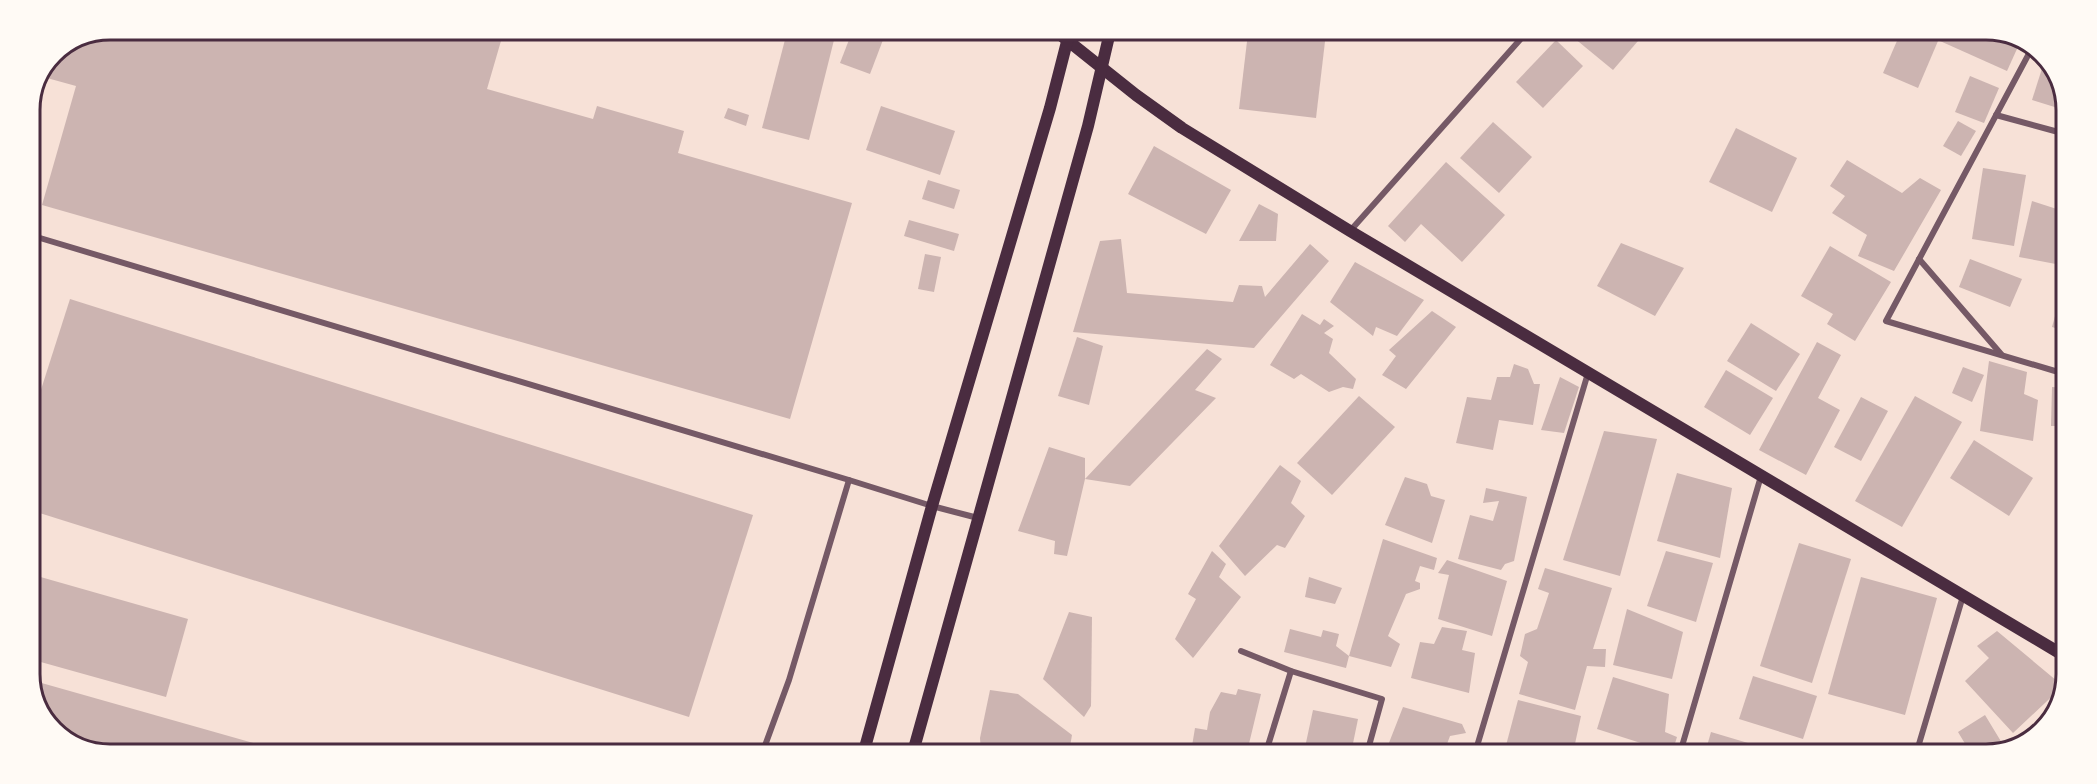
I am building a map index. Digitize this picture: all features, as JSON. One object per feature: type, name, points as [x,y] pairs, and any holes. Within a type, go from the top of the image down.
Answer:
[{"type":"main road","points":[[866,744],[932,506],[1050,108],[1067,41]]},
{"type":"main road","points":[[1073,41],[1103,69],[1182,128],[1350,231],[2056,651]]},
{"type":"main road","points":[[915,744],[1103,69],[1108,41]]},
{"type":"street","points":[[1350,231],[1519,41]]},
{"type":"street","points":[[2028,55],[1886,321],[2056,371]]},
{"type":"street","points":[[1996,115],[2056,131]]},
{"type":"street","points":[[41,239],[932,506],[979,518]]},
{"type":"street","points":[[1919,259],[2002,356]]},
{"type":"street","points":[[1479,744],[1588,372]]},
{"type":"street","points":[[1683,744],[1762,476]]},
{"type":"street","points":[[766,744],[789,680],[849,480]]},
{"type":"street","points":[[1919,744],[1964,596]]},
{"type":"street","points":[[1241,651],[1291,671],[1382,699],[1370,744]]},
{"type":"street","points":[[1268,744],[1291,671]]},
{"type":"building","points":[[501,41],[487,89],[593,119],[597,106],[684,131],[678,153],[852,203],[790,419],[42,205],[76,86],[49,78],[61,61],[72,52],[97,42]]},
{"type":"building","points":[[785,41],[834,41],[809,140],[762,128]]},
{"type":"building","points":[[849,41],[883,41],[870,74],[840,63]]},
{"type":"building","points":[[1247,41],[1325,41],[1316,118],[1239,109]]},
{"type":"building","points":[[1555,41],[1583,66],[1543,108],[1516,82]]},
{"type":"building","points":[[1578,41],[1638,41],[1613,70]]},
{"type":"building","points":[[1897,41],[1938,41],[1918,88],[1883,73]]},
{"type":"building","points":[[1940,41],[1995,41],[2009,44],[2017,48],[2007,71]]},
{"type":"building","points":[[2042,68],[2053,88],[2056,107],[2032,100]]},
{"type":"building","points":[[1970,76],[1999,88],[1984,123],[1955,112]]},
{"type":"building","points":[[881,106],[955,131],[940,175],[866,150]]},
{"type":"building","points":[[728,108],[749,115],[746,126],[724,118]]},
{"type":"building","points":[[1958,121],[1976,131],[1961,156],[1943,146]]},
{"type":"building","points":[[1493,122],[1532,157],[1499,193],[1460,158]]},
{"type":"building","points":[[1736,128],[1797,158],[1772,212],[1709,182]]},
{"type":"building","points":[[1154,146],[1231,190],[1206,234],[1128,194]]},
{"type":"building","points":[[1847,160],[1902,193],[1920,178],[1941,190],[1894,271],[1858,256],[1867,235],[1832,213],[1845,196],[1830,186]]},
{"type":"building","points":[[1446,162],[1505,215],[1462,262],[1421,224],[1405,242],[1388,226]]},
{"type":"building","points":[[1983,168],[2026,175],[2014,246],[1972,239]]},
{"type":"building","points":[[928,180],[960,190],[954,209],[922,199]]},
{"type":"building","points":[[2032,201],[2056,209],[2056,264],[2019,257]]},
{"type":"building","points":[[1259,204],[1278,214],[1276,241],[1239,241]]},
{"type":"building","points":[[909,220],[959,234],[954,251],[904,236]]},
{"type":"building","points":[[1121,239],[1127,293],[1233,302],[1239,285],[1262,286],[1265,297],[1310,244],[1329,261],[1254,348],[1073,332],[1100,241]]},
{"type":"building","points":[[1621,243],[1684,268],[1655,316],[1597,286]]},
{"type":"building","points":[[1830,246],[1891,282],[1855,341],[1827,324],[1833,314],[1801,296]]},
{"type":"building","points":[[925,254],[941,257],[934,292],[918,289]]},
{"type":"building","points":[[1970,259],[2022,279],[2010,307],[1959,287]]},
{"type":"building","points":[[1355,262],[1424,300],[1397,336],[1376,327],[1373,336],[1330,302]]},
{"type":"building","points":[[70,299],[753,515],[689,717],[41,513],[41,390]]},
{"type":"building","points":[[1432,311],[1456,327],[1406,389],[1382,375],[1396,356],[1389,350]]},
{"type":"building","points":[[2056,313],[2056,328],[2052,327]]},
{"type":"building","points":[[1302,314],[1320,325],[1324,319],[1334,326],[1324,333],[1333,339],[1329,353],[1356,379],[1353,389],[1343,387],[1329,392],[1301,374],[1294,379],[1270,365]]},
{"type":"building","points":[[1751,323],[1800,354],[1776,391],[1727,361]]},
{"type":"building","points":[[1077,337],[1103,346],[1089,405],[1058,396]]},
{"type":"building","points":[[1817,342],[1841,355],[1818,398],[1840,410],[1806,475],[1759,450]]},
{"type":"building","points":[[1207,349],[1222,359],[1195,390],[1216,398],[1130,486],[1085,479]]},
{"type":"building","points":[[1989,361],[2027,372],[2024,394],[2038,400],[2033,441],[1980,431]]},
{"type":"building","points":[[1514,364],[1528,369],[1534,384],[1540,384],[1533,425],[1499,420],[1493,450],[1456,443],[1467,397],[1491,400],[1497,377],[1510,377]]},
{"type":"building","points":[[1963,367],[1984,375],[1972,402],[1952,393]]},
{"type":"building","points":[[1726,370],[1773,398],[1750,435],[1704,407]]},
{"type":"building","points":[[1560,377],[1579,387],[1564,433],[1541,430]]},
{"type":"building","points":[[2052,387],[2056,387],[2056,426],[2051,426]]},
{"type":"building","points":[[1359,396],[1395,427],[1332,495],[1297,463]]},
{"type":"building","points":[[1915,396],[1962,422],[1902,527],[1855,501]]},
{"type":"building","points":[[1861,397],[1888,411],[1861,461],[1834,447]]},
{"type":"building","points":[[1604,431],[1657,439],[1620,576],[1563,560]]},
{"type":"building","points":[[1974,440],[2033,478],[2009,516],[1950,478]]},
{"type":"building","points":[[1049,447],[1085,458],[1085,479],[1067,556],[1054,554],[1055,541],[1018,531]]},
{"type":"building","points":[[1280,465],[1301,481],[1291,503],[1305,516],[1285,548],[1277,545],[1245,576],[1219,546]]},
{"type":"building","points":[[1677,473],[1732,488],[1720,558],[1657,541]]},
{"type":"building","points":[[1405,477],[1427,484],[1431,496],[1445,500],[1432,543],[1385,525]]},
{"type":"building","points":[[1486,488],[1527,497],[1514,561],[1505,564],[1501,570],[1458,559],[1470,515],[1493,521],[1499,501],[1483,503]]},
{"type":"building","points":[[1383,539],[1437,558],[1434,570],[1420,566],[1415,581],[1420,583],[1420,589],[1406,594],[1388,636],[1400,644],[1391,667],[1349,656]]},
{"type":"building","points":[[1799,543],[1851,559],[1812,683],[1760,666]]},
{"type":"building","points":[[1212,551],[1226,564],[1219,577],[1241,597],[1193,658],[1175,639],[1196,599],[1188,594]]},
{"type":"building","points":[[1666,551],[1713,563],[1696,622],[1647,606]]},
{"type":"building","points":[[1447,560],[1507,581],[1492,636],[1438,619],[1449,575],[1438,573]]},
{"type":"building","points":[[1545,568],[1612,588],[1593,649],[1606,649],[1605,667],[1587,666],[1575,710],[1519,694],[1528,662],[1520,656],[1525,634],[1537,629],[1549,593],[1538,589]]},
{"type":"building","points":[[41,577],[188,619],[166,697],[41,662]]},
{"type":"building","points":[[1309,577],[1342,588],[1335,604],[1305,597]]},
{"type":"building","points":[[1861,577],[1937,598],[1905,715],[1828,694]]},
{"type":"building","points":[[1627,609],[1683,632],[1672,679],[1613,665]]},
{"type":"building","points":[[1069,612],[1092,617],[1091,706],[1084,717],[1043,679]]},
{"type":"building","points":[[1442,627],[1467,631],[1462,650],[1475,653],[1469,693],[1411,678],[1420,642],[1434,644]]},
{"type":"building","points":[[1290,629],[1321,637],[1323,630],[1339,634],[1336,646],[1349,656],[1346,668],[1284,652]]},
{"type":"building","points":[[1997,631],[2056,680],[2053,695],[2013,733],[1965,681],[1989,658],[1977,646]]},
{"type":"building","points":[[1753,676],[1817,696],[1803,739],[1739,719]]},
{"type":"building","points":[[1613,677],[1669,694],[1665,732],[1677,737],[1675,744],[1644,744],[1597,729]]},
{"type":"building","points":[[42,683],[257,744],[111,744],[88,740],[72,732],[55,716],[44,696]]},
{"type":"building","points":[[1238,689],[1261,694],[1249,744],[1192,744],[1195,728],[1207,730],[1210,712],[1221,692],[1236,695]]},
{"type":"building","points":[[990,690],[1018,694],[1072,735],[1070,744],[980,744]]},
{"type":"building","points":[[1518,700],[1581,716],[1575,744],[1506,744]]},
{"type":"building","points":[[1403,707],[1462,724],[1466,733],[1450,736],[1447,744],[1389,744]]},
{"type":"building","points":[[1313,710],[1358,719],[1353,744],[1306,744]]},
{"type":"building","points":[[1985,715],[2001,742],[1965,744],[1958,732]]},
{"type":"building","points":[[1711,732],[1752,744],[1708,744]]}]
